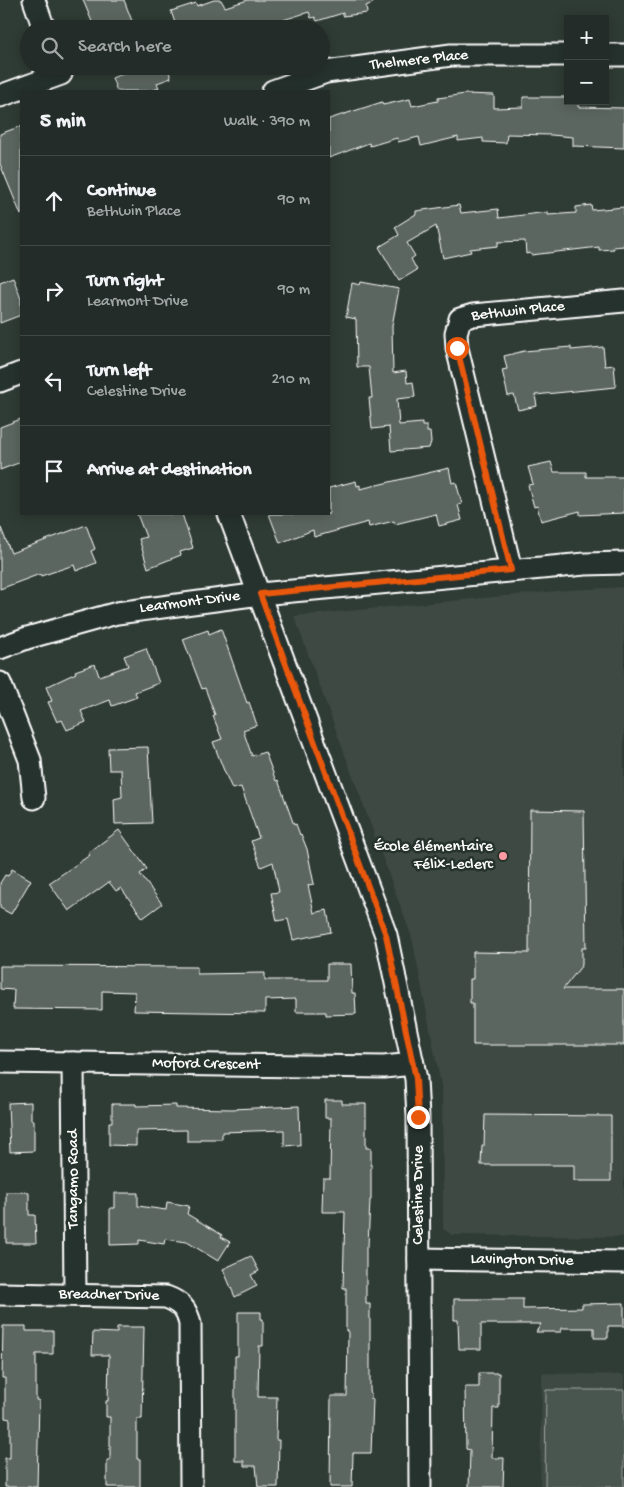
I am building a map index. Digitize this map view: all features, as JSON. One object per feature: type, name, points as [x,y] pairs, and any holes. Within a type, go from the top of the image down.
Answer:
[{"type":"street","points":[[34,0],[41,20]]},
{"type":"street","name":"Thelmere Place","points":[[330,71],[450,55],[564,55]]},
{"type":"street","points":[[609,55],[624,56]]},
{"type":"street","name":"Thelmere Place","points":[[276,90],[318,75]]},
{"type":"street","points":[[0,96],[63,77]]},
{"type":"street","name":"Bethwin Place","points":[[511,570],[457,348],[456,333],[460,320],[474,315],[624,301]]},
{"type":"street","points":[[0,381],[20,372]]},
{"type":"street","name":"Celestine Drive","points":[[228,515],[260,594],[386,935],[413,1064],[418,1105],[420,1487]]},
{"type":"street","name":"Learmont Drive","points":[[0,648],[27,638],[117,613],[260,594],[511,570],[624,563]]},
{"type":"street","points":[[0,683],[30,760],[34,798]]},
{"type":"street","name":"Moford Crescent","points":[[0,1062],[384,1067],[413,1064]]},
{"type":"street","name":"Tangamo Road","points":[[73,1063],[74,1295]]},
{"type":"street","name":"Lavington Drive","points":[[419,1259],[624,1262]]},
{"type":"street","name":"Breadner Drive","points":[[0,1294],[166,1297],[183,1306],[188,1314],[190,1324],[191,1487]]},
{"type":"shaded area","name":"École élémentaire Félix-Leclerc","points":[[624,587],[624,1237],[452,1235],[443,1229],[442,1091],[412,938],[294,616],[567,590]]},
{"type":"shaded area","points":[[542,1373],[624,1375],[624,1487],[540,1487]]},
{"type":"shaded area","points":[[546,1390],[624,1390],[624,1487],[545,1487]]},
{"type":"building","points":[[83,0],[124,0],[132,20],[91,20]]},
{"type":"building","points":[[214,0],[221,0],[225,7],[248,0],[373,0],[373,3],[366,6],[367,13],[343,16],[343,13],[320,20],[316,20],[315,17],[311,18],[309,12],[283,20],[174,20],[171,11],[196,3],[197,6]]},
{"type":"building","points":[[120,75],[170,75],[171,78],[157,83],[159,88],[153,90],[117,90],[112,78]]},
{"type":"building","points":[[465,94],[494,95],[494,108],[523,107],[523,97],[564,97],[564,105],[624,108],[624,148],[573,146],[573,137],[507,134],[506,143],[483,142],[483,138],[458,141],[458,137],[421,146],[419,137],[398,142],[397,138],[370,146],[369,143],[330,158],[330,119],[382,102],[383,105],[410,99],[412,106],[438,101],[438,98]]},
{"type":"building","points":[[20,126],[20,213],[0,164],[0,134]]},
{"type":"building","points":[[459,205],[461,213],[498,209],[499,218],[548,212],[548,215],[576,213],[576,207],[591,205],[592,210],[624,207],[624,246],[613,247],[614,249],[599,250],[599,247],[531,255],[530,253],[526,254],[525,241],[498,242],[498,246],[470,249],[471,252],[443,258],[436,226],[407,243],[415,256],[411,259],[417,270],[399,281],[379,247],[399,235],[395,227],[416,214],[416,211]]},
{"type":"building","points":[[13,277],[20,296],[20,315],[0,323],[0,282]]},
{"type":"building","points":[[361,282],[399,289],[392,326],[393,373],[406,371],[407,383],[413,382],[415,397],[397,399],[399,425],[422,423],[422,426],[427,426],[431,442],[429,448],[391,451],[389,427],[372,429],[369,367],[357,367],[356,319],[346,317],[352,283],[360,285]]},
{"type":"building","points":[[571,347],[571,350],[603,347],[605,366],[614,365],[616,387],[535,395],[537,406],[518,410],[514,395],[508,396],[502,370],[507,369],[504,356],[524,351]]},
{"type":"building","points":[[20,419],[20,462],[0,470],[0,427]]},
{"type":"building","points":[[551,462],[554,472],[586,472],[586,477],[624,477],[624,513],[580,515],[580,511],[541,521],[537,506],[534,507],[528,485],[533,484],[528,467]]},
{"type":"building","points":[[449,468],[452,483],[456,482],[462,504],[458,505],[462,520],[439,526],[436,514],[395,524],[394,521],[369,527],[368,522],[314,537],[313,530],[280,543],[269,515],[330,515],[330,488],[356,481],[357,486],[360,485],[360,489]]},
{"type":"building","points":[[137,515],[182,515],[193,548],[180,552],[181,555],[148,568],[139,539],[146,537]]},
{"type":"building","points":[[86,525],[95,549],[91,551],[96,563],[76,571],[74,565],[41,576],[40,574],[0,589],[0,528],[11,553]]},
{"type":"building","points":[[221,629],[247,703],[249,702],[257,725],[243,730],[252,756],[265,752],[276,781],[278,780],[294,825],[296,824],[307,849],[314,884],[308,885],[314,913],[327,910],[331,932],[293,940],[288,919],[277,921],[271,893],[279,892],[273,862],[261,867],[251,841],[259,838],[241,787],[232,789],[213,742],[222,739],[205,688],[202,689],[183,639],[208,630],[209,634]]},
{"type":"building","points":[[146,648],[159,683],[135,692],[137,697],[112,706],[110,700],[81,711],[86,722],[67,730],[62,720],[57,722],[48,702],[52,701],[46,687],[76,673],[75,671],[95,664],[99,676],[128,666],[124,656]]},
{"type":"building","points":[[148,747],[152,823],[115,824],[114,799],[122,797],[121,770],[109,770],[108,748]]},
{"type":"building","points":[[530,810],[584,811],[586,948],[582,948],[582,965],[563,989],[624,989],[624,1045],[473,1045],[473,1003],[470,1003],[470,979],[473,979],[473,952],[529,953]]},
{"type":"building","points":[[119,830],[147,869],[140,874],[162,904],[143,918],[121,888],[116,891],[109,882],[69,911],[49,883],[90,855],[88,853]]},
{"type":"building","points":[[12,869],[31,880],[11,914],[0,908],[0,883],[5,875],[8,876]]},
{"type":"building","points":[[327,964],[351,964],[352,993],[355,993],[356,1014],[326,1015],[326,1012],[296,1012],[296,999],[265,1000],[265,1013],[134,1011],[135,992],[102,991],[102,1010],[13,1009],[14,990],[0,989],[0,966],[197,967],[197,974],[265,973],[265,980],[327,980]]},
{"type":"building","points":[[325,1100],[342,1100],[342,1104],[366,1104],[366,1148],[371,1148],[371,1200],[368,1246],[366,1246],[366,1304],[370,1304],[370,1389],[371,1399],[373,1399],[371,1453],[353,1453],[352,1487],[330,1487],[331,1396],[347,1396],[348,1331],[346,1331],[346,1288],[343,1288],[345,1212],[322,1212],[323,1178],[330,1178],[331,1118],[325,1118]]},
{"type":"building","points":[[31,1102],[31,1120],[34,1120],[34,1151],[10,1152],[8,1103]]},
{"type":"building","points":[[112,1104],[136,1104],[136,1106],[176,1105],[176,1108],[232,1109],[299,1106],[300,1145],[284,1146],[284,1130],[222,1132],[222,1139],[187,1141],[187,1130],[136,1131],[136,1146],[109,1145],[109,1122],[112,1122]]},
{"type":"building","points":[[485,1115],[611,1116],[611,1181],[574,1181],[574,1165],[481,1165]]},
{"type":"building","points":[[6,1192],[29,1192],[29,1215],[35,1215],[36,1243],[6,1243]]},
{"type":"building","points":[[115,1193],[138,1193],[138,1206],[166,1210],[167,1202],[189,1206],[187,1214],[222,1235],[221,1237],[230,1242],[218,1261],[187,1242],[165,1239],[164,1244],[139,1240],[139,1244],[110,1245],[110,1208],[115,1208]]},
{"type":"building","points":[[251,1256],[259,1271],[251,1275],[257,1286],[235,1297],[223,1269]]},
{"type":"building","points":[[454,1299],[523,1299],[523,1309],[582,1308],[582,1304],[624,1303],[624,1326],[608,1326],[608,1338],[594,1338],[594,1328],[562,1328],[561,1332],[536,1332],[541,1324],[481,1324],[481,1349],[459,1349],[458,1320],[454,1320]]},
{"type":"building","points":[[238,1312],[261,1312],[261,1319],[263,1319],[263,1346],[259,1346],[258,1397],[277,1397],[276,1440],[279,1440],[278,1487],[258,1487],[256,1466],[244,1466],[244,1461],[235,1461],[235,1356],[238,1356]]},
{"type":"building","points":[[3,1326],[26,1326],[26,1331],[53,1331],[53,1354],[36,1354],[36,1400],[39,1400],[37,1487],[5,1487],[5,1458],[10,1458],[10,1419],[5,1418],[5,1378],[2,1378]]},
{"type":"building","points":[[117,1327],[144,1327],[142,1419],[137,1419],[137,1459],[140,1459],[140,1487],[107,1487],[107,1460],[110,1460],[110,1417],[106,1417],[109,1355],[92,1355],[93,1332],[117,1333]]},
{"type":"building","points":[[479,1373],[499,1373],[499,1408],[493,1408],[492,1458],[504,1458],[503,1487],[469,1487],[470,1450],[466,1449],[465,1387],[479,1387]]},
{"type":"place","name":"École élémentaire Félix-Leclerc","points":[[503,856]]},
{"type":"route","points":[[418,1117],[416,1079],[386,935],[260,594],[511,570],[457,348]]}]
